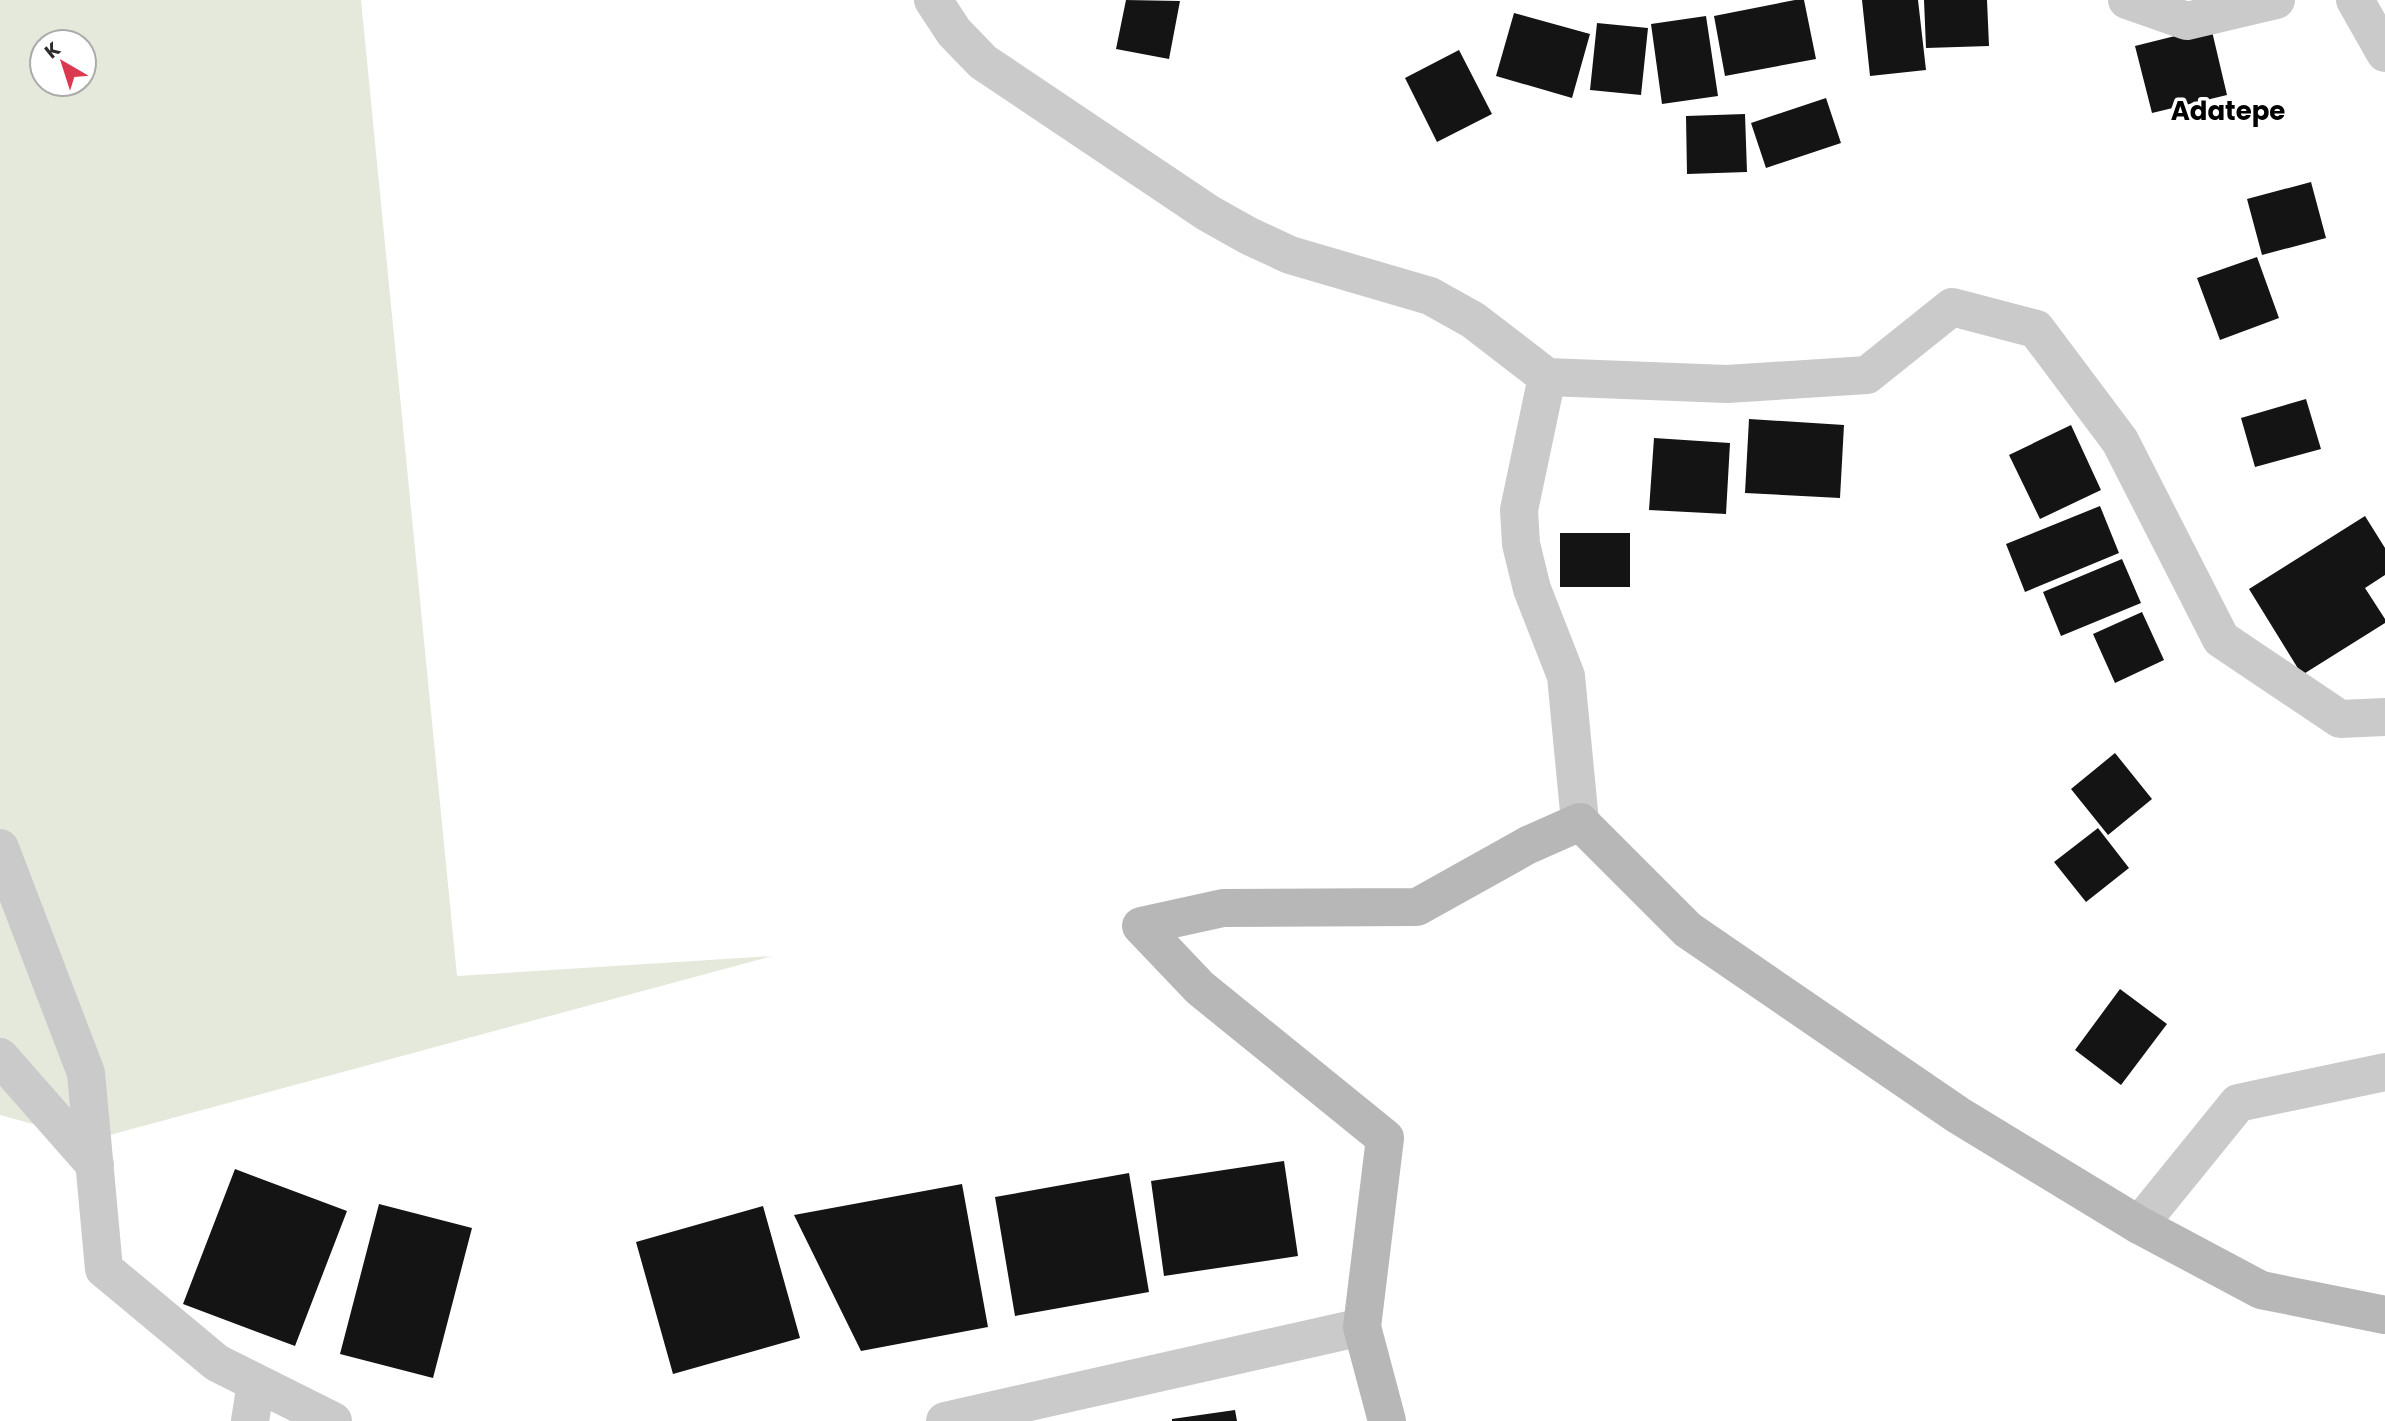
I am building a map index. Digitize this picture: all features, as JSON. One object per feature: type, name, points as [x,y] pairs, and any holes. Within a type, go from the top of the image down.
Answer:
[{"type":"street","points":[[933,0],[954,32],[983,62],[1208,212],[1249,236],[1290,255],[1430,296],[1473,320],[1547,377],[1727,384],[1867,374],[1952,307],[2036,329],[2120,441],[2221,639],[2340,719],[2385,717]]},
{"type":"street","points":[[2127,0],[2186,21],[2276,0]]},
{"type":"street","points":[[2355,0],[2385,53]]},
{"type":"street","points":[[1547,377],[1519,510],[1521,544],[1532,589],[1566,676],[1580,822],[1688,930],[1958,1115],[2139,1225],[2261,1290],[2385,1315]]},
{"type":"street","points":[[1387,1421],[1362,1327],[1385,1138],[1200,988],[1141,926],[1223,908],[1417,907],[1528,845],[1580,822]]},
{"type":"street","points":[[0,848],[86,1073],[104,1269],[217,1363],[333,1421]]},
{"type":"street","points":[[0,1057],[94,1165]]},
{"type":"street","points":[[2139,1225],[2238,1103],[2385,1072]]},
{"type":"street","points":[[945,1421],[1362,1327]]},
{"type":"street","points":[[250,1421],[256,1383]]},
{"type":"shaded area","points":[[0,0],[361,0],[457,976],[772,956],[91,1140],[0,1115]]},
{"type":"building","points":[[1126,0],[1180,1],[1169,59],[1116,49]]},
{"type":"building","points":[[1804,0],[1816,59],[1725,76],[1714,16]]},
{"type":"building","points":[[1862,0],[1918,0],[1926,70],[1870,76]]},
{"type":"building","points":[[1924,0],[1987,0],[1989,46],[1926,48]]},
{"type":"building","points":[[1514,13],[1590,34],[1572,98],[1496,76]]},
{"type":"building","points":[[1706,16],[1718,96],[1662,104],[1651,24]]},
{"type":"building","points":[[1597,23],[1648,28],[1641,95],[1590,90]]},
{"type":"building","points":[[2211,27],[2227,95],[2152,113],[2135,46]]},
{"type":"building","points":[[1459,50],[1492,114],[1437,142],[1405,78]]},
{"type":"building","points":[[1826,98],[1841,143],[1766,168],[1751,123]]},
{"type":"building","points":[[1745,114],[1747,172],[1687,174],[1686,116]]},
{"type":"building","points":[[2311,182],[2326,238],[2262,255],[2247,199]]},
{"type":"building","points":[[2257,257],[2279,318],[2220,340],[2197,278]]},
{"type":"building","points":[[2306,399],[2321,449],[2255,467],[2241,418]]},
{"type":"building","points":[[1749,419],[1844,425],[1840,498],[1745,493]]},
{"type":"building","points":[[2071,425],[2101,490],[2040,519],[2009,455]]},
{"type":"building","points":[[1654,438],[1730,443],[1726,514],[1649,510]]},
{"type":"building","points":[[2100,506],[2119,553],[2025,592],[2006,544]]},
{"type":"building","points":[[2365,516],[2385,548],[2385,575],[2365,588],[2385,623],[2302,675],[2249,589]]},
{"type":"building","points":[[1560,533],[1630,533],[1630,587],[1560,587]]},
{"type":"building","points":[[2122,559],[2141,603],[2061,636],[2043,592]]},
{"type":"building","points":[[2142,612],[2164,660],[2115,683],[2093,634]]},
{"type":"building","points":[[2115,753],[2152,799],[2108,835],[2071,789]]},
{"type":"building","points":[[2098,828],[2129,868],[2086,902],[2054,862]]},
{"type":"building","points":[[2120,989],[2167,1024],[2121,1085],[2075,1050]]},
{"type":"building","points":[[1284,1161],[1298,1256],[1164,1276],[1151,1181]]},
{"type":"building","points":[[235,1169],[347,1211],[295,1346],[183,1304]]},
{"type":"building","points":[[1129,1173],[1149,1292],[1015,1316],[995,1197]]},
{"type":"building","points":[[962,1184],[988,1327],[861,1351],[794,1215]]},
{"type":"building","points":[[379,1204],[472,1228],[433,1378],[340,1354]]},
{"type":"building","points":[[763,1206],[800,1338],[673,1374],[636,1242]]},
{"type":"building","points":[[1235,1410],[1237,1421],[1172,1421],[1172,1419]]},
{"type":"district","name":"Adatepe","points":[[2228,111]]}]
